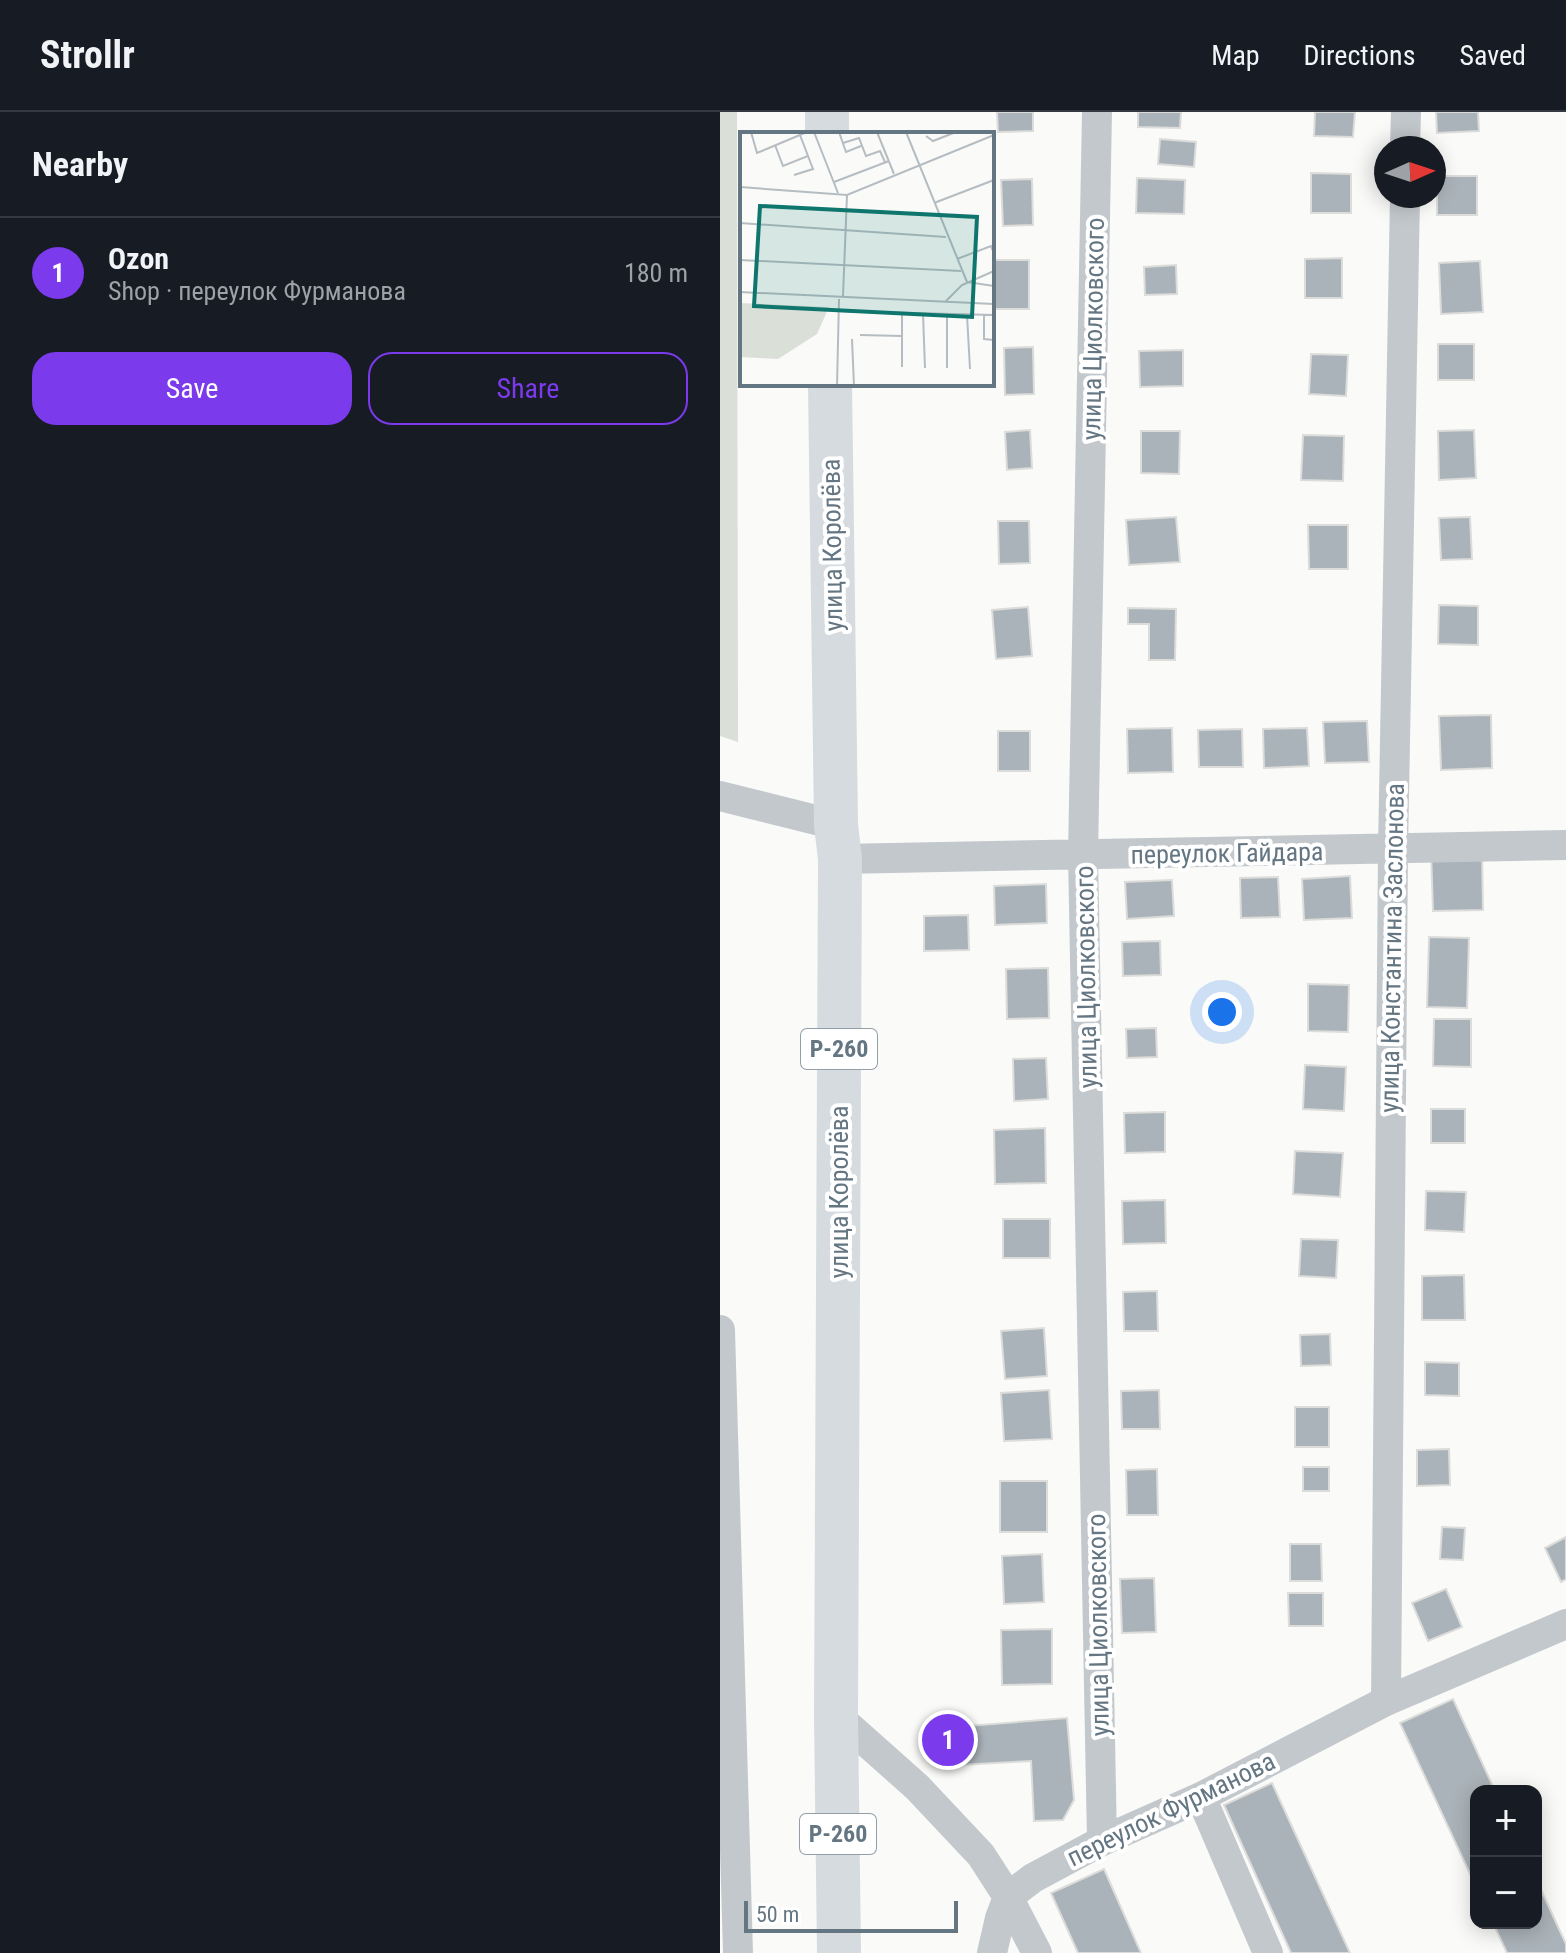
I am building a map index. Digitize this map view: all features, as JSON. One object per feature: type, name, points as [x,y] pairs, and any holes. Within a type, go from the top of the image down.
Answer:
[{"type":"highway","name":"улица Королёва","points":[[830,386],[838,842],[836,1715],[839,1953]]},
{"type":"street","name":"улица Циолковского","points":[[1097,112],[1083,855],[1102,1841]]},
{"type":"street","points":[[1405,136],[1406,112]]},
{"type":"street","name":"улица Константина Заслонова","points":[[1386,1701],[1393,850],[1405,208]]},
{"type":"street","name":"переулок Гайдара","points":[[720,796],[838,842],[1083,855],[1566,845]]},
{"type":"street","points":[[720,1330],[728,1912],[738,1953]]},
{"type":"street","name":"переулок Фурманова","points":[[1008,1897],[1033,1878],[1102,1841],[1201,1797],[1386,1701],[1566,1624]]},
{"type":"street","points":[[836,1715],[917,1787],[981,1855],[1008,1897],[1037,1953]]},
{"type":"street","points":[[1201,1797],[1268,1953]]},
{"type":"street","points":[[992,1953],[1008,1897]]},
{"type":"shaded area","points":[[720,112],[737,112],[738,742],[720,736]]},
{"type":"building","points":[[997,112],[1033,112],[1033,131],[998,132]]},
{"type":"building","points":[[1138,112],[1181,112],[1180,128],[1138,127]]},
{"type":"building","points":[[1315,112],[1355,112],[1353,137],[1314,136]]},
{"type":"building","points":[[1436,112],[1478,112],[1479,131],[1437,133]]},
{"type":"building","points":[[1160,139],[1196,142],[1194,167],[1158,164]]},
{"type":"building","points":[[1311,173],[1351,174],[1351,213],[1311,213]]},
{"type":"building","points":[[1446,176],[1477,176],[1477,215],[1437,215],[1437,208],[1446,208]]},
{"type":"building","points":[[1137,178],[1185,180],[1184,214],[1136,213]]},
{"type":"building","points":[[1032,179],[1033,225],[1003,226],[1001,180]]},
{"type":"building","points":[[1342,258],[1342,298],[1305,298],[1305,259]]},
{"type":"building","points":[[995,260],[1029,260],[1029,309],[995,309]]},
{"type":"building","points":[[1480,261],[1483,312],[1441,314],[1439,263]]},
{"type":"building","points":[[1176,265],[1177,294],[1145,295],[1144,267]]},
{"type":"building","points":[[1438,344],[1474,344],[1474,380],[1438,380]]},
{"type":"building","points":[[1033,347],[1034,394],[1005,395],[1004,348]]},
{"type":"building","points":[[1183,350],[1183,386],[1140,387],[1139,351]]},
{"type":"building","points":[[1311,354],[1348,355],[1346,396],[1309,394]]},
{"type":"building","points":[[1030,430],[1032,468],[1007,470],[1005,432]]},
{"type":"building","points":[[1474,430],[1476,478],[1439,480],[1438,431]]},
{"type":"building","points":[[1141,431],[1180,431],[1179,474],[1141,473]]},
{"type":"building","points":[[1303,435],[1344,436],[1343,481],[1301,480]]},
{"type":"building","points":[[1176,517],[1180,562],[1129,565],[1126,520]]},
{"type":"building","points":[[1470,517],[1472,559],[1441,560],[1439,518]]},
{"type":"building","points":[[998,521],[1029,521],[1030,563],[999,564]]},
{"type":"building","points":[[1308,525],[1348,525],[1348,569],[1309,569]]},
{"type":"building","points":[[1439,605],[1478,606],[1478,645],[1438,644]]},
{"type":"building","points":[[1028,607],[1032,656],[996,659],[992,610]]},
{"type":"building","points":[[1128,608],[1176,609],[1175,660],[1149,660],[1149,624],[1128,624]]},
{"type":"building","points":[[1491,715],[1492,768],[1441,770],[1439,716]]},
{"type":"building","points":[[1367,721],[1369,762],[1325,763],[1323,722]]},
{"type":"building","points":[[1172,728],[1173,772],[1128,773],[1127,729]]},
{"type":"building","points":[[1307,728],[1309,766],[1264,768],[1263,729]]},
{"type":"building","points":[[1242,729],[1243,767],[1199,767],[1198,730]]},
{"type":"building","points":[[998,731],[1030,731],[1030,771],[998,771]]},
{"type":"building","points":[[1482,850],[1483,910],[1433,911],[1431,851]]},
{"type":"building","points":[[1350,876],[1352,918],[1304,920],[1302,879]]},
{"type":"building","points":[[1278,877],[1280,917],[1241,918],[1240,878]]},
{"type":"building","points":[[1172,880],[1174,916],[1127,919],[1125,882]]},
{"type":"building","points":[[1046,884],[1047,923],[995,925],[994,886]]},
{"type":"building","points":[[968,915],[969,950],[924,951],[924,916]]},
{"type":"building","points":[[1429,937],[1469,938],[1467,1008],[1427,1007]]},
{"type":"building","points":[[1160,941],[1161,975],[1123,976],[1122,942]]},
{"type":"building","points":[[1048,968],[1049,1018],[1007,1019],[1006,969]]},
{"type":"building","points":[[1308,984],[1349,985],[1348,1032],[1308,1031]]},
{"type":"building","points":[[1434,1019],[1471,1019],[1471,1067],[1433,1066]]},
{"type":"building","points":[[1156,1028],[1157,1057],[1127,1058],[1126,1029]]},
{"type":"building","points":[[1046,1058],[1048,1099],[1014,1101],[1013,1059]]},
{"type":"building","points":[[1305,1065],[1346,1067],[1344,1111],[1303,1109]]},
{"type":"building","points":[[1431,1109],[1465,1109],[1465,1143],[1431,1143]]},
{"type":"building","points":[[1165,1112],[1165,1152],[1125,1153],[1124,1113]]},
{"type":"building","points":[[1045,1128],[1046,1183],[995,1184],[994,1130]]},
{"type":"building","points":[[1295,1151],[1343,1153],[1340,1197],[1293,1194]]},
{"type":"building","points":[[1426,1191],[1466,1192],[1464,1232],[1425,1230]]},
{"type":"building","points":[[1165,1200],[1166,1243],[1123,1244],[1122,1201]]},
{"type":"building","points":[[1003,1219],[1050,1219],[1050,1258],[1003,1258]]},
{"type":"building","points":[[1301,1239],[1338,1240],[1336,1278],[1299,1276]]},
{"type":"building","points":[[1464,1275],[1465,1320],[1422,1320],[1422,1276]]},
{"type":"building","points":[[1157,1291],[1158,1331],[1124,1331],[1123,1292]]},
{"type":"building","points":[[1044,1328],[1047,1376],[1005,1379],[1001,1331]]},
{"type":"building","points":[[1330,1334],[1331,1365],[1301,1366],[1300,1335]]},
{"type":"building","points":[[1425,1362],[1459,1363],[1459,1396],[1425,1395]]},
{"type":"building","points":[[1049,1390],[1052,1439],[1004,1441],[1001,1393]]},
{"type":"building","points":[[1159,1390],[1160,1429],[1122,1429],[1121,1391]]},
{"type":"building","points":[[1295,1407],[1329,1407],[1329,1447],[1295,1447]]},
{"type":"building","points":[[1449,1449],[1450,1485],[1417,1486],[1417,1450]]},
{"type":"building","points":[[1303,1467],[1329,1467],[1329,1491],[1303,1491]]},
{"type":"building","points":[[1157,1469],[1158,1515],[1127,1515],[1126,1470]]},
{"type":"building","points":[[1000,1481],[1047,1481],[1047,1532],[1000,1532]]},
{"type":"building","points":[[1442,1527],[1465,1528],[1463,1560],[1440,1559]]},
{"type":"building","points":[[1566,1537],[1566,1579],[1561,1582],[1545,1548]]},
{"type":"building","points":[[1290,1544],[1321,1544],[1322,1581],[1290,1581]]},
{"type":"building","points":[[1042,1554],[1044,1602],[1004,1604],[1002,1556]]},
{"type":"building","points":[[1154,1578],[1156,1632],[1122,1633],[1120,1579]]},
{"type":"building","points":[[1446,1589],[1462,1627],[1428,1641],[1412,1603]]},
{"type":"building","points":[[1288,1593],[1323,1593],[1323,1626],[1289,1626]]},
{"type":"building","points":[[1052,1629],[1052,1684],[1002,1685],[1001,1630]]},
{"type":"building","points":[[1453,1699],[1492,1785],[1470,1785],[1470,1874],[1400,1723]]},
{"type":"building","points":[[1067,1718],[1074,1800],[1063,1820],[1034,1821],[1031,1761],[958,1765],[929,1729]]},
{"type":"building","points":[[1272,1783],[1350,1953],[1291,1953],[1224,1805]]},
{"type":"building","points":[[1104,1869],[1141,1953],[1078,1953],[1051,1893]]},
{"type":"building","points":[[1542,1892],[1566,1944],[1566,1953],[1507,1953],[1496,1929],[1542,1929]]},
{"type":"place","name":"Ozon","points":[[948,1740]]}]
